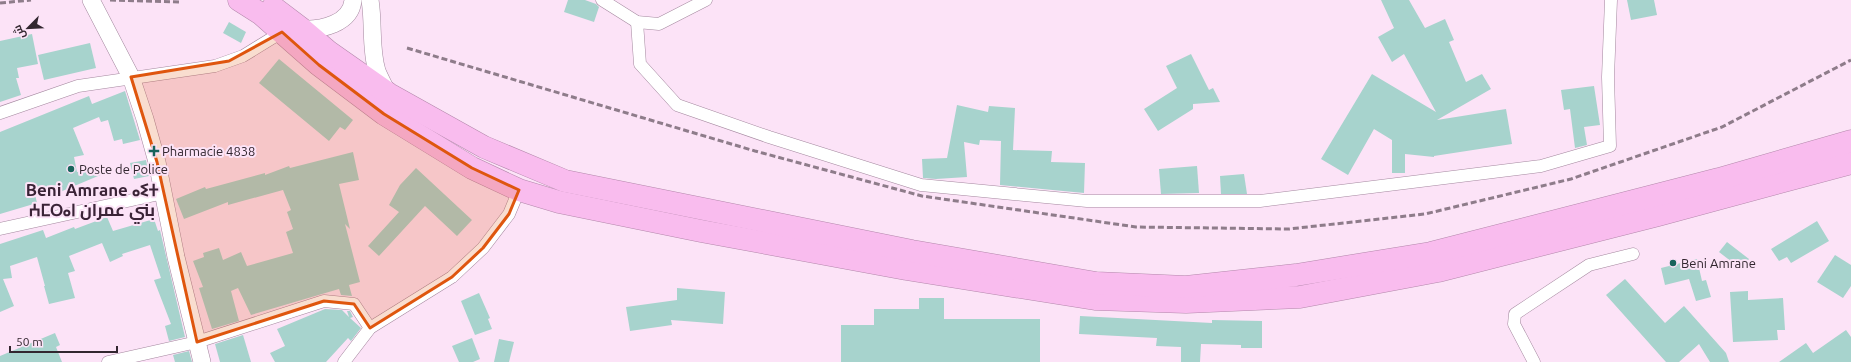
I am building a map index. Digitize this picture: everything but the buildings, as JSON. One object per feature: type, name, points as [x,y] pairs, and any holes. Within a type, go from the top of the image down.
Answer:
[{"type":"highway","points":[[239,0],[260,14],[292,30],[329,52],[389,94],[484,147],[565,181],[912,251],[1089,282],[1186,287],[1296,275],[1431,252],[1719,179],[1851,141]]},
{"type":"highway","points":[[263,0],[292,30],[319,65],[384,114],[472,168],[518,190],[559,202],[701,231],[906,269],[1095,299],[1186,302],[1300,297],[1438,272],[1851,163]]},
{"type":"main road","points":[[91,0],[131,77],[145,119],[164,193],[176,257],[202,362]]},
{"type":"main road","points":[[292,30],[325,28],[336,23],[348,12],[353,0]]},
{"type":"main road","points":[[370,0],[373,51],[378,72],[389,94]]},
{"type":"street","points":[[602,0],[637,22],[659,24],[706,0]]},
{"type":"street","points":[[637,22],[640,64],[677,105],[769,137],[921,185],[1087,201],[1260,201],[1541,166],[1610,146],[1608,77],[1611,0]]},
{"type":"street","points":[[0,113],[78,86],[222,64],[243,56],[292,30]]},
{"type":"street","points":[[344,362],[370,328],[452,277],[483,248],[509,214],[518,190]]},
{"type":"street","points":[[0,229],[164,193]]},
{"type":"street","points":[[1534,362],[1514,324],[1515,314],[1589,265],[1633,254]]},
{"type":"street","points":[[108,362],[197,342],[324,301],[354,304],[370,328]]},
{"type":"highlighted area","points":[[282,32],[319,65],[384,114],[472,168],[519,190],[509,214],[483,248],[452,277],[370,328],[354,304],[324,301],[197,342],[157,162],[131,77],[229,61]]},
{"type":"railway","points":[[0,3],[31,0]]},
{"type":"railway","points":[[110,0],[182,2]]},
{"type":"railway","points":[[407,48],[755,151],[922,196],[1136,227],[1289,229],[1425,214],[1571,179],[1722,127],[1851,60]]},
{"type":"place","name":"Pharmacie 4838","points":[[154,151]]},
{"type":"place","name":"Poste de Police","points":[[71,169]]},
{"type":"place","name":"Beni Amrane","points":[[1673,263]]},
{"type":"district","name":"Beni Amrane ⴰⵉⵜ ⵄⵎⵔⴰⵏ بني عمران","points":[[92,200]]}]
